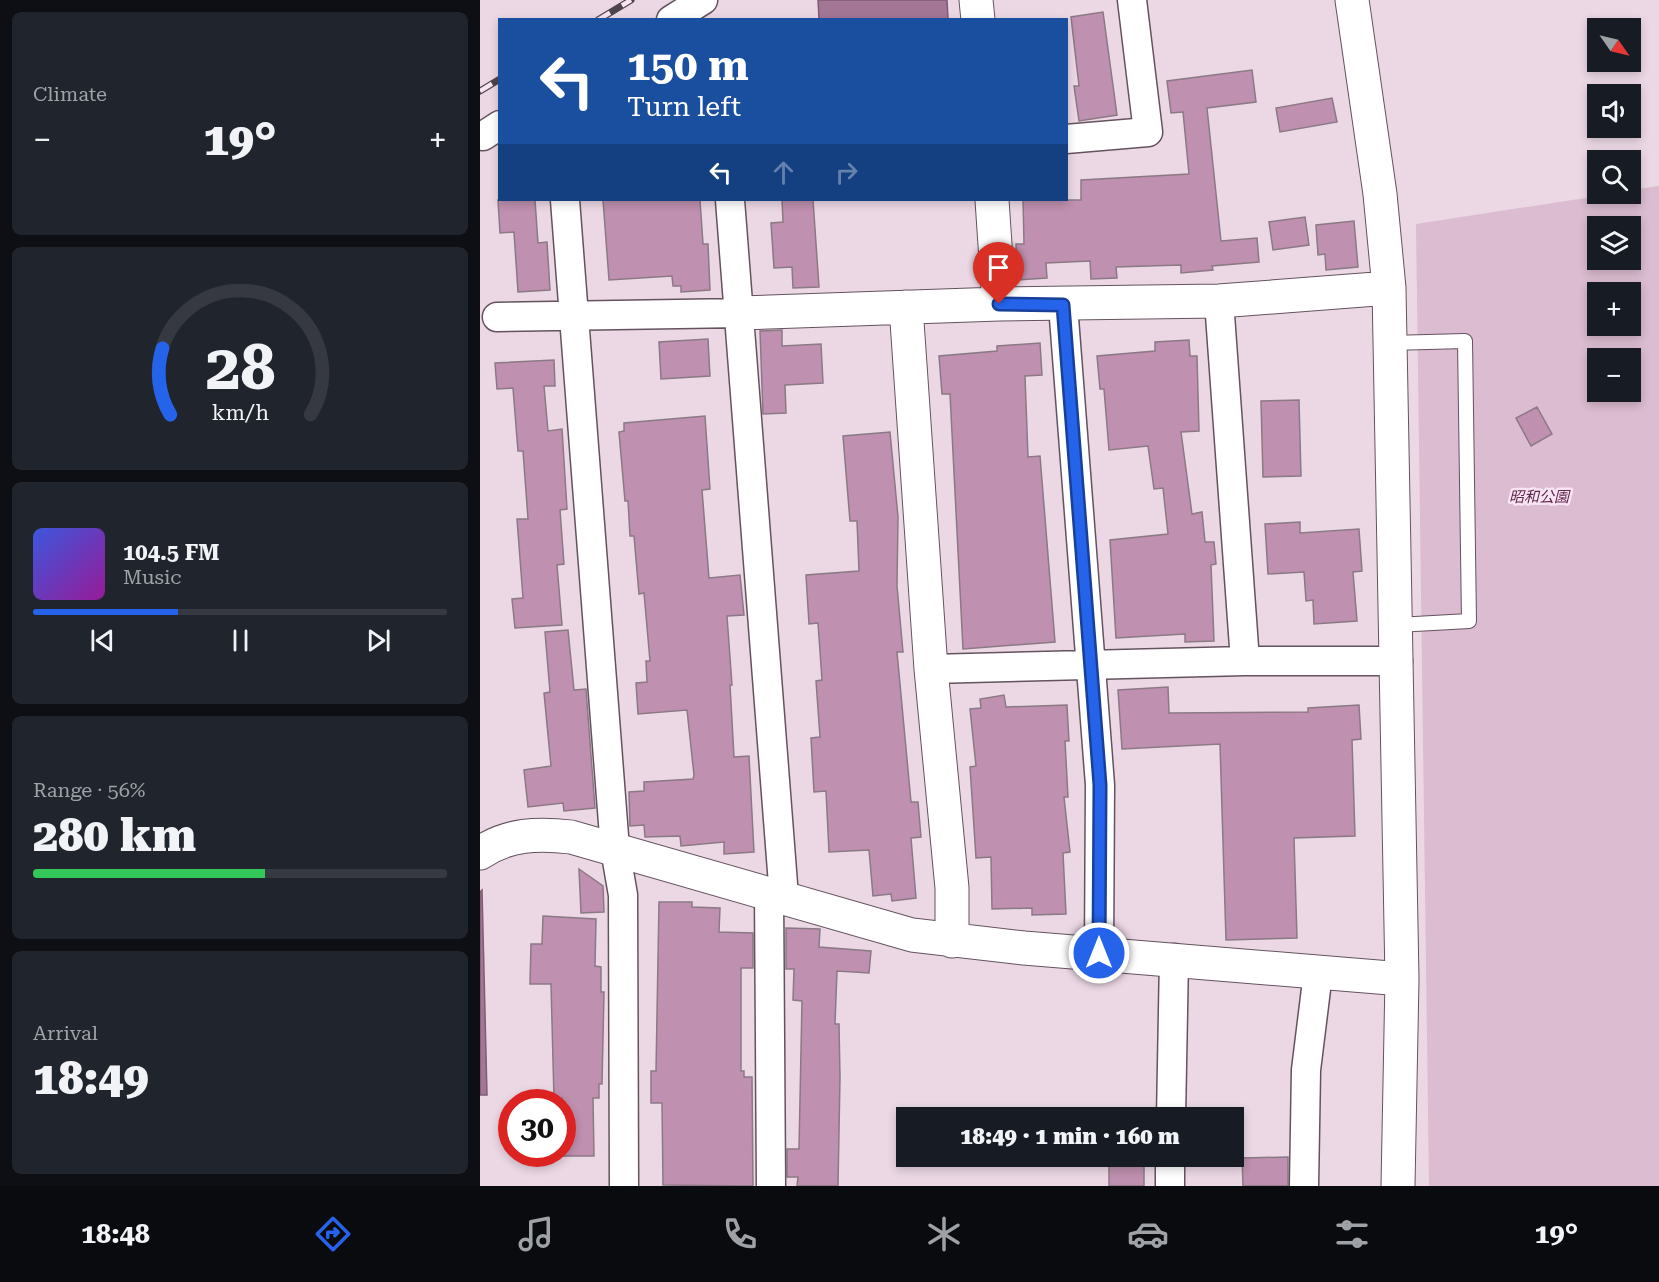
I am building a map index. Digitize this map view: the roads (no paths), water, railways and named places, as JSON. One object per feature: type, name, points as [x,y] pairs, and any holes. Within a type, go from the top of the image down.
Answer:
[{"type":"street","points":[[674,18],[703,0]]},
{"type":"street","points":[[708,0],[714,18]]},
{"type":"street","points":[[976,0],[978,18]]},
{"type":"street","points":[[1068,140],[1148,132],[1131,0]]},
{"type":"street","points":[[1352,0],[1380,194],[1389,288],[1398,661],[1402,979],[1398,1186]]},
{"type":"street","points":[[565,201],[615,849],[622,895],[624,1186]]},
{"type":"street","points":[[730,201],[740,312],[777,895],[771,1186]]},
{"type":"street","points":[[992,201],[999,304]]},
{"type":"street","points":[[496,317],[999,304],[1063,305],[1219,301],[1389,288]]},
{"type":"street","points":[[1219,301],[1245,661]]},
{"type":"street","points":[[1063,305],[1100,785],[1099,953]]},
{"type":"street","points":[[906,307],[931,669],[952,888],[952,940]]},
{"type":"street","points":[[931,669],[1245,661],[1398,661]]},
{"type":"street","points":[[480,853],[525,835],[544,833],[571,837],[615,849],[912,935],[1402,979]]},
{"type":"street","points":[[1171,1107],[1174,958]]},
{"type":"street","points":[[1304,1186],[1306,1070],[1318,973]]},
{"type":"street","points":[[1170,1167],[1170,1186]]},
{"type":"lane","points":[[1390,343],[1465,341],[1469,621],[1397,625]]},
{"type":"railway","points":[[601,18],[631,0]]},
{"type":"railway","points":[[480,91],[498,80]]},
{"type":"park label","name":"昭和公園","points":[[1539,497]]}]
